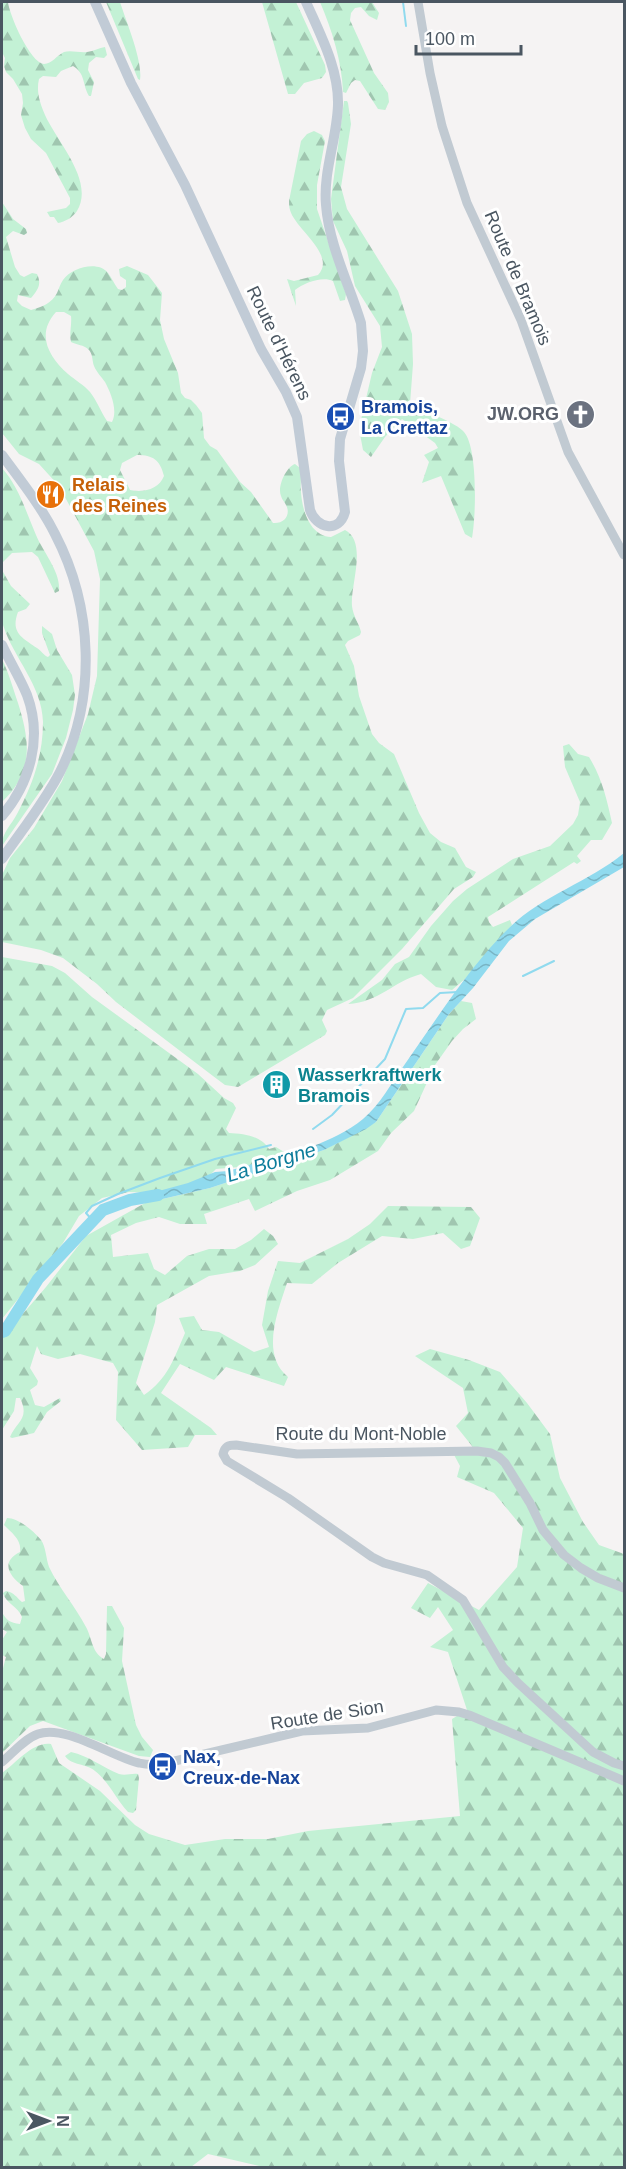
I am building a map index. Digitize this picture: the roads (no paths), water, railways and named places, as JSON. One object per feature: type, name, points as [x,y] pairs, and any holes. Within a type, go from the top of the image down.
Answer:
[{"type":"main road","name":"Route d'Hérens","points":[[95,2],[131,83],[202,218],[261,349],[286,392],[297,417],[310,510],[316,522],[331,527],[343,519],[345,512],[339,461],[339,439],[361,368],[363,337],[361,323],[332,237],[327,215],[325,187],[337,116],[337,84],[306,2]]},
{"type":"main road","points":[[2,455],[55,532],[73,575],[82,614],[86,660],[83,699],[76,731],[61,770],[37,811],[2,859]]},
{"type":"main road","points":[[2,645],[27,695],[34,740],[24,783],[2,816]]},
{"type":"street","name":"Route de Bramois","points":[[418,2],[442,126],[467,203],[521,320],[548,401],[572,460],[624,555]]},
{"type":"street","name":"Route du Mont-Noble","points":[[624,1588],[598,1578],[564,1555],[543,1530],[530,1503],[505,1463],[491,1453],[477,1451],[297,1454],[229,1445],[223,1454],[227,1461],[288,1498],[372,1557],[397,1568],[427,1575],[464,1600],[503,1667],[529,1694],[592,1752],[624,1766]]},
{"type":"street","name":"Route de Sion","points":[[2,1762],[30,1738],[44,1733],[68,1736],[133,1761],[151,1765],[302,1731],[360,1730],[426,1712],[448,1710],[468,1715],[624,1781]]},
{"type":"water","points":[[624,853],[624,867],[535,919],[509,941],[473,988],[449,1014],[376,1122],[324,1150],[210,1188],[145,1203],[144,1195],[188,1183],[215,1172],[228,1171],[316,1145],[333,1138],[363,1119],[380,1100],[467,976],[495,942],[537,906]]},
{"type":"waterway","points":[[403,2],[406,26]]},
{"type":"waterway","points":[[523,976],[554,961]]},
{"type":"waterway","points":[[313,1129],[332,1115],[385,1059],[406,1009],[423,1008],[440,993],[458,992]]},
{"type":"waterway","points":[[93,1221],[86,1213],[92,1206],[118,1194],[215,1159],[271,1145]]},
{"type":"waterway","name":"La Borgne","points":[[2,1332],[5,1331],[38,1279],[103,1210],[130,1200],[158,1195]]},
{"type":"place","name":"JW.ORG","points":[[580,414]]},
{"type":"place","name":"Bramois, La Crettaz","points":[[340,417]]},
{"type":"place","name":"Relais des Reines","points":[[51,495]]},
{"type":"place","name":"Wasserkraftwerk Bramois","points":[[277,1085]]},
{"type":"place","name":"Nax, Creux-de-Nax","points":[[162,1767]]}]
